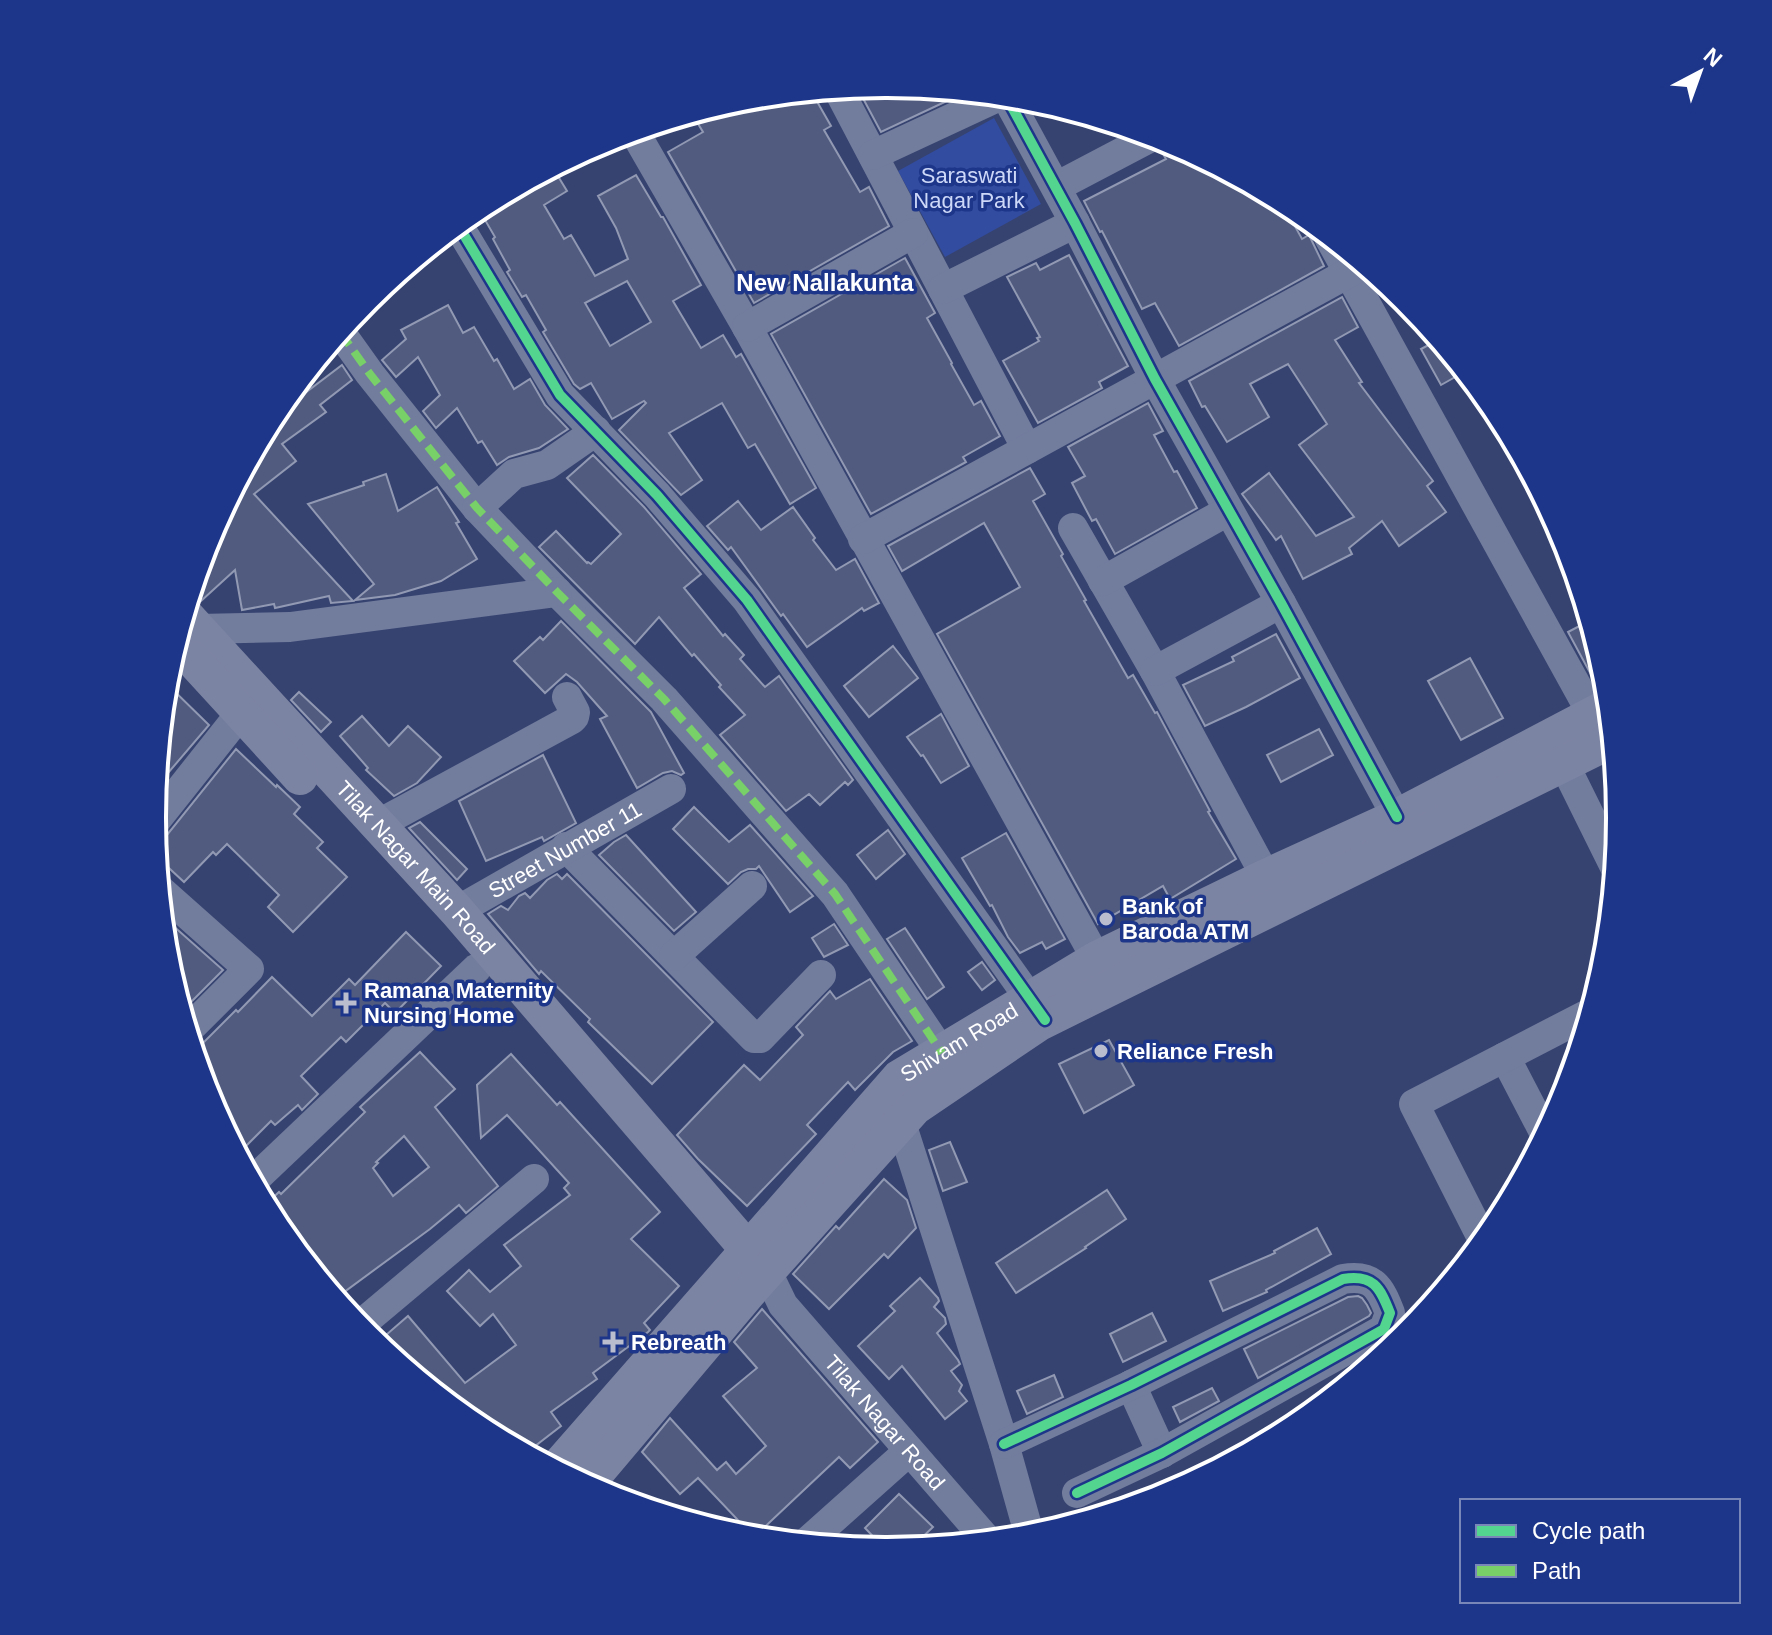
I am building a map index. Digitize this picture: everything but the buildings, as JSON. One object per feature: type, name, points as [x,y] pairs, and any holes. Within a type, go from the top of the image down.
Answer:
[{"type":"main road","name":"Tilak Nagar Main Road","points":[[190,634],[476,969],[758,1275]]},
{"type":"main road","name":"Tilak Nagar Main Road","points":[[250,703],[377,825],[457,911],[758,1275]]},
{"type":"main road","name":"Shivam Road","points":[[758,1275],[899,1078],[942,1053],[1038,1010],[1266,877],[1599,728]]},
{"type":"main road","name":"Shivam Road","points":[[1104,973],[1564,764],[1600,731]]},
{"type":"main road","name":"Shivam Road","points":[[589,1472],[758,1275],[915,1107],[1038,1010]]},
{"type":"street","points":[[844,100],[1027,449]]},
{"type":"street","points":[[873,155],[984,105]]},
{"type":"street","points":[[1012,110],[1056,187],[1155,379],[1397,817]]},
{"type":"street","points":[[640,142],[747,327],[1104,973]]},
{"type":"street","points":[[1056,187],[1138,144]]},
{"type":"street","points":[[943,289],[1075,223]]},
{"type":"street","points":[[747,327],[913,233]]},
{"type":"street","points":[[464,235],[560,395],[657,495],[747,600],[1038,1010]]},
{"type":"street","points":[[863,539],[1353,271]]},
{"type":"street","points":[[1361,278],[1597,712]]},
{"type":"street","points":[[347,341],[477,508],[664,699],[835,894],[942,1053]]},
{"type":"street","points":[[477,508],[514,474],[547,465],[596,431]]},
{"type":"street","points":[[1103,581],[1228,511]]},
{"type":"street","points":[[1073,528],[1155,671],[1266,877]]},
{"type":"street","points":[[192,629],[290,627],[557,592]]},
{"type":"street","points":[[1155,671],[1281,603]]},
{"type":"street","points":[[377,825],[572,719],[575,712],[567,697]]},
{"type":"street","points":[[166,807],[250,703]]},
{"type":"street","points":[[1564,764],[1605,846]]},
{"type":"street","name":"Street Number 11","points":[[457,911],[671,789]]},
{"type":"street","points":[[566,847],[754,1038],[760,1038],[821,975]]},
{"type":"street","points":[[674,956],[752,886]]},
{"type":"street","points":[[172,901],[249,969],[196,1022]]},
{"type":"street","points":[[261,1173],[476,969]]},
{"type":"street","points":[[1477,1228],[1414,1104],[1576,1021]]},
{"type":"street","points":[[1505,1057],[1538,1121]]},
{"type":"street","points":[[901,1123],[1004,1444],[1026,1523]]},
{"type":"street","points":[[369,1318],[534,1179]]},
{"type":"street","name":"Tilak Nagar Road","points":[[758,1275],[979,1531]]},
{"type":"street","points":[[1004,1444],[1131,1385],[1343,1279],[1367,1279],[1378,1287],[1397,1324]]},
{"type":"street","points":[[1077,1493],[1162,1453],[1384,1329],[1393,1328]]},
{"type":"street","points":[[1131,1385],[1162,1453]]},
{"type":"street","points":[[817,1533],[909,1451]]},
{"type":"green space","name":"Saraswati Nagar Park","points":[[994,118],[1041,204],[945,257],[898,171]]},
{"type":"marked path","points":[[347,341],[477,508],[664,699],[835,894],[942,1053]]},
{"type":"cycle path","points":[[1014,110],[1155,379],[1397,817]]},
{"type":"cycle path","points":[[464,235],[560,395],[657,495],[747,600],[1045,1020]]},
{"type":"cycle path","points":[[1004,1444],[1131,1385],[1343,1279],[1362,1279],[1379,1289],[1390,1313],[1384,1329],[1162,1453],[1077,1493]]},
{"type":"place","name":"Bank of Baroda ATM","points":[[1106,919]]},
{"type":"place","name":"Ramana Maternity Nursing Home","points":[[346,1003]]},
{"type":"place","name":"Reliance Fresh","points":[[1101,1051]]},
{"type":"place","name":"Rebreath","points":[[613,1342]]},
{"type":"district","name":"New Nallakunta","points":[[825,282]]}]
